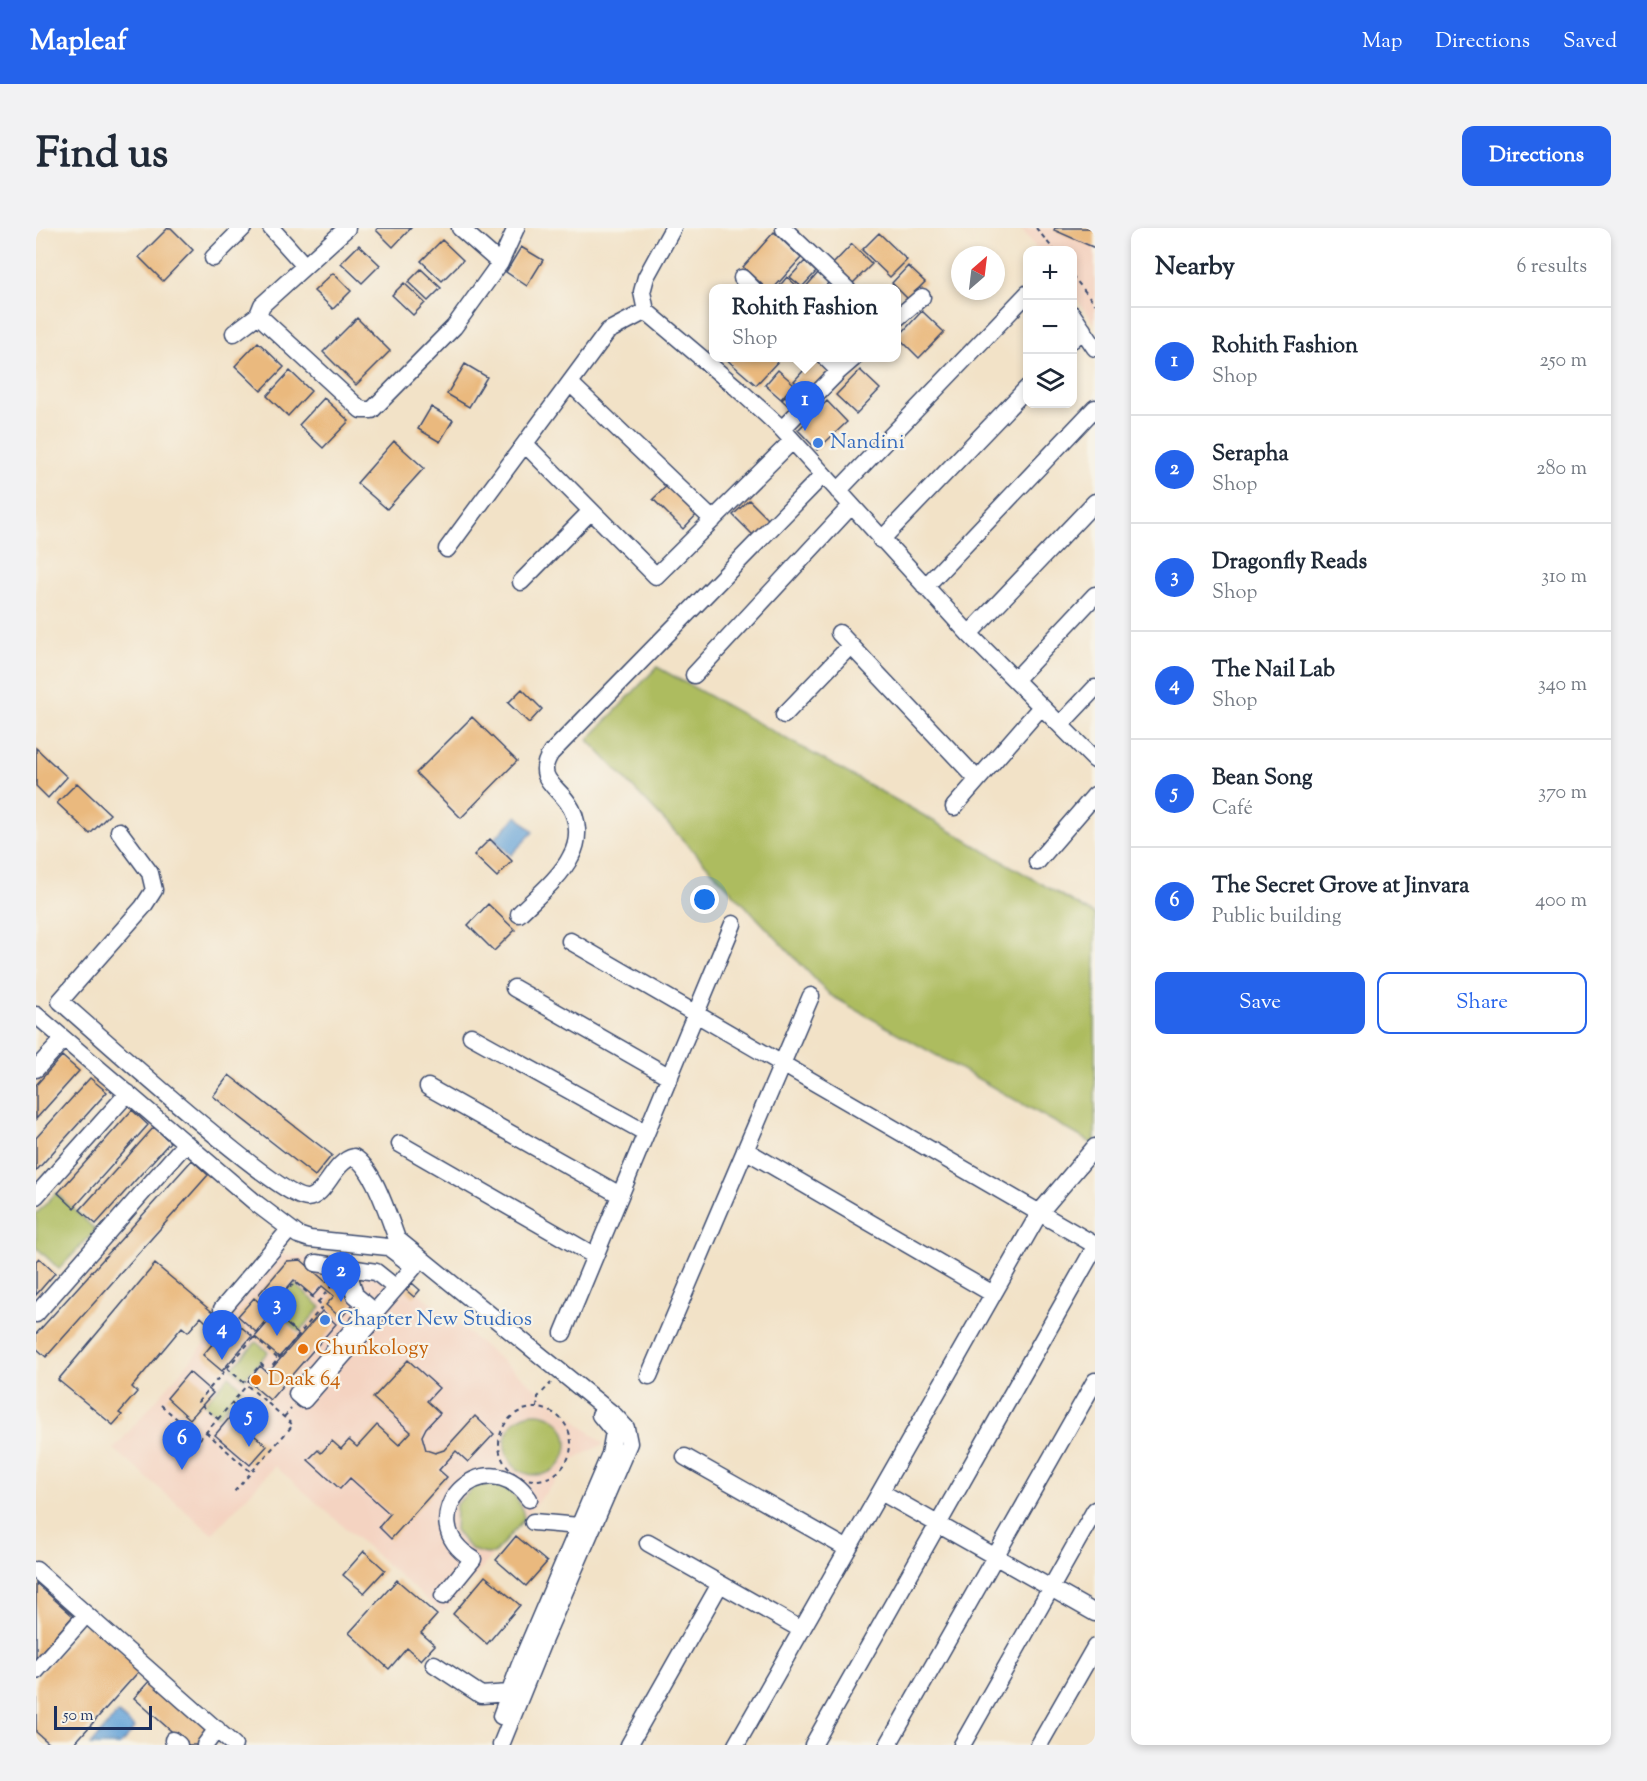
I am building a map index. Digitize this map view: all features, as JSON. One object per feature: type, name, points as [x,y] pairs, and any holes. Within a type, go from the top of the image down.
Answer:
[{"type":"street","points":[[213,258],[243,228]]},
{"type":"street","points":[[271,228],[305,266]]},
{"type":"street","points":[[234,333],[258,315],[262,305],[346,228]]},
{"type":"street","points":[[460,228],[500,263]]},
{"type":"street","points":[[258,315],[361,410],[372,410],[454,327],[500,263],[516,228]]},
{"type":"street","points":[[671,229],[646,277],[642,292],[646,311],[787,435],[969,634],[1095,760]]},
{"type":"street","points":[[784,229],[843,284]]},
{"type":"street","points":[[901,315],[922,297]]},
{"type":"street","points":[[838,491],[1023,298]]},
{"type":"street","points":[[447,549],[609,331],[646,311]]},
{"type":"street","points":[[1078,335],[1095,348]]},
{"type":"street","points":[[831,362],[839,371]]},
{"type":"street","points":[[525,444],[656,576],[713,520],[849,362]]},
{"type":"street","points":[[570,383],[713,520]]},
{"type":"street","points":[[881,540],[1023,392]]},
{"type":"street","points":[[925,587],[1095,408]]},
{"type":"street","points":[[519,914],[566,866],[576,841],[576,822],[569,804],[546,776],[546,765],[551,753],[823,475]]},
{"type":"street","points":[[969,634],[1095,502]]},
{"type":"street","points":[[694,675],[851,506]]},
{"type":"street","points":[[520,582],[591,511]]},
{"type":"street","points":[[1014,680],[1095,595]]},
{"type":"street","points":[[839,633],[977,779]]},
{"type":"street","points":[[784,715],[851,645]]},
{"type":"street","points":[[1060,725],[1095,688]]},
{"type":"street","points":[[954,807],[1041,706]]},
{"type":"street","points":[[1037,862],[1095,795]]},
{"type":"street","points":[[119,831],[150,873],[154,890],[143,907],[60,1001],[164,1092],[259,1170],[296,1195],[306,1198],[320,1190],[341,1163],[348,1158],[354,1157],[362,1162],[384,1202],[397,1239],[579,1386],[626,1428],[629,1443],[501,1745]]},
{"type":"street","points":[[563,1333],[733,924]]},
{"type":"street","points":[[570,941],[1095,1246],[813,1745]]},
{"type":"street","points":[[514,988],[670,1077]]},
{"type":"street","points":[[649,1376],[811,996]]},
{"type":"street","points":[[38,1022],[64,1039],[257,1204],[298,1235],[310,1239],[388,1247],[605,1419],[614,1432],[610,1454],[509,1694],[491,1745]]},
{"type":"street","points":[[471,1036],[646,1133]]},
{"type":"street","points":[[36,1069],[64,1039]]},
{"type":"street","points":[[428,1087],[620,1195]]},
{"type":"street","points":[[36,1196],[128,1093]]},
{"type":"street","points":[[36,1314],[186,1143]]},
{"type":"street","points":[[400,1144],[595,1256]]},
{"type":"street","points":[[736,1745],[1040,1212],[1095,1147]]},
{"type":"street","points":[[745,1150],[993,1294]]},
{"type":"street","points":[[222,1310],[290,1229]]},
{"type":"street","points":[[316,1263],[376,1272],[396,1288]]},
{"type":"street","points":[[375,1312],[367,1313],[297,1394],[304,1400],[374,1320],[375,1312],[414,1267]]},
{"type":"street","points":[[347,1268],[355,1295],[375,1312]]},
{"type":"street","points":[[888,1745],[1095,1381]]},
{"type":"street","points":[[685,1457],[848,1549]]},
{"type":"street","points":[[443,1596],[473,1559],[459,1549],[450,1533],[447,1516],[458,1491],[472,1480],[490,1476],[500,1477],[517,1485],[529,1499]]},
{"type":"street","points":[[880,1491],[1095,1613]]},
{"type":"street","points":[[962,1745],[1095,1510]]},
{"type":"street","points":[[534,1522],[579,1526]]},
{"type":"street","points":[[648,1543],[802,1630]]},
{"type":"street","points":[[36,1570],[234,1745]]},
{"type":"street","points":[[629,1745],[720,1584]]},
{"type":"street","points":[[36,1671],[86,1615]]},
{"type":"street","points":[[1039,1745],[1095,1647]]},
{"type":"street","points":[[434,1664],[481,1695],[509,1694]]},
{"type":"street","points":[[204,1745],[217,1730]]},
{"type":"path","points":[[1036,228],[1051,246]]},
{"type":"path","points":[[1077,281],[1095,304]]},
{"type":"path","points":[[318,1302],[347,1268]]},
{"type":"path","points":[[187,1453],[218,1419],[261,1364],[268,1371],[323,1306],[294,1282],[271,1310],[292,1328]]},
{"type":"path","points":[[218,1419],[198,1402],[275,1313]]},
{"type":"path","points":[[254,1337],[278,1359]]},
{"type":"path","points":[[227,1368],[293,1425],[233,1493]]},
{"type":"path","points":[[537,1408],[538,1397],[554,1379]]},
{"type":"path","points":[[231,1403],[238,1409]]},
{"type":"path","points":[[161,1405],[200,1439]]},
{"type":"path","points":[[537,1408],[550,1411],[564,1422],[571,1437],[571,1446],[566,1462],[555,1474],[530,1479],[515,1473],[508,1467],[503,1459],[499,1442],[504,1425],[510,1418],[525,1409],[537,1408]]},
{"type":"path","points":[[206,1432],[252,1472]]},
{"type":"shaded area","points":[[1021,228],[1095,228],[1095,324],[1077,300],[1077,246],[1035,246]]},
{"type":"shaded area","points":[[282,1254],[386,1266],[604,1444],[574,1459],[442,1613],[275,1466],[212,1534],[114,1449]]},
{"type":"green space","points":[[657,667],[923,815],[1095,915],[1095,1145],[830,995],[588,740]]},
{"type":"green space","points":[[56,1193],[96,1230],[59,1269],[36,1247],[36,1214]]},
{"type":"green space","points":[[295,1284],[321,1307],[299,1332],[272,1309]]},
{"type":"green space","points":[[256,1342],[268,1352],[244,1379],[232,1368]]},
{"type":"green space","points":[[229,1376],[243,1388],[218,1416],[204,1404]]},
{"type":"green space","points":[[530,1413],[542,1413],[558,1422],[565,1432],[567,1444],[565,1456],[558,1466],[542,1475],[530,1475],[519,1470],[510,1461],[505,1450],[505,1438],[510,1427],[519,1418]]},
{"type":"green space","points":[[494,1484],[506,1489],[515,1497],[521,1506],[524,1519],[494,1554],[486,1554],[471,1548],[455,1530],[456,1504],[476,1486]]},
{"type":"water","points":[[517,816],[533,832],[511,855],[494,839]]},
{"type":"water","points":[[118,1713],[135,1728],[120,1745],[90,1745]]},
{"type":"building","points":[[168,228],[171,228],[193,250],[163,281],[139,257]]},
{"type":"building","points":[[378,228],[411,228],[393,247],[376,230]]},
{"type":"building","points":[[1055,228],[1095,228],[1095,248],[1054,230]]},
{"type":"building","points":[[774,232],[801,258],[778,284],[762,284],[743,267]]},
{"type":"building","points":[[879,233],[907,260],[890,277],[862,250]]},
{"type":"building","points":[[442,240],[463,260],[442,281],[421,261]]},
{"type":"building","points":[[852,244],[872,264],[852,284],[832,265]]},
{"type":"building","points":[[359,245],[380,265],[362,283],[341,263]]},
{"type":"building","points":[[521,247],[543,260],[527,286],[506,272]]},
{"type":"building","points":[[805,261],[816,272],[805,284],[798,284],[790,277]]},
{"type":"building","points":[[908,266],[925,282],[908,299],[901,292],[901,284],[892,283]]},
{"type":"building","points":[[421,269],[441,288],[428,301],[408,282]]},
{"type":"building","points":[[333,273],[351,291],[333,309],[314,291]]},
{"type":"building","points":[[818,273],[829,282],[827,284],[808,284]]},
{"type":"building","points":[[787,277],[795,284],[781,284]]},
{"type":"building","points":[[404,283],[425,303],[413,315],[392,295]]},
{"type":"building","points":[[922,311],[944,332],[919,358],[901,340],[901,334]]},
{"type":"building","points":[[357,318],[390,351],[356,385],[323,352]]},
{"type":"building","points":[[258,342],[284,367],[261,391],[235,366]]},
{"type":"building","points":[[730,362],[777,362],[756,385]]},
{"type":"building","points":[[811,362],[819,362],[830,372],[809,395],[794,381]]},
{"type":"building","points":[[465,364],[487,377],[469,407],[447,394]]},
{"type":"building","points":[[778,370],[794,384],[781,399],[765,385]]},
{"type":"building","points":[[860,370],[880,389],[856,414],[836,395]]},
{"type":"building","points":[[290,371],[311,391],[288,416],[267,396]]},
{"type":"building","points":[[796,386],[808,397],[795,412],[782,400]]},
{"type":"building","points":[[324,398],[349,421],[323,448],[299,425]]},
{"type":"building","points":[[827,401],[847,422],[817,450],[798,430]]},
{"type":"building","points":[[431,407],[453,420],[440,442],[418,429]]},
{"type":"building","points":[[394,441],[424,468],[387,509],[357,483]]},
{"type":"building","points":[[670,483],[699,512],[683,529],[653,499]]},
{"type":"building","points":[[749,500],[773,524],[758,540],[733,515]]},
{"type":"building","points":[[522,689],[542,709],[529,723],[508,703]]},
{"type":"building","points":[[472,717],[517,761],[461,818],[416,773]]},
{"type":"building","points":[[36,748],[67,777],[48,798],[36,786]]},
{"type":"building","points":[[77,783],[110,814],[90,834],[57,803]]},
{"type":"building","points":[[490,839],[512,861],[497,877],[474,855]]},
{"type":"building","points":[[488,904],[515,930],[494,951],[468,925]]},
{"type":"building","points":[[62,1056],[79,1071],[36,1119],[36,1085]]},
{"type":"building","points":[[229,1075],[332,1155],[315,1176],[213,1096]]},
{"type":"building","points":[[90,1078],[107,1092],[36,1171],[36,1138]]},
{"type":"building","points":[[132,1110],[148,1125],[74,1208],[58,1193]]},
{"type":"building","points":[[154,1127],[170,1142],[96,1224],[80,1210]]},
{"type":"building","points":[[192,1160],[208,1175],[46,1357],[36,1348],[36,1334]]},
{"type":"building","points":[[39,1258],[55,1273],[36,1295],[36,1261]]},
{"type":"building","points":[[301,1260],[326,1282],[336,1270],[348,1280],[339,1290],[354,1303],[341,1318],[326,1305],[334,1296],[322,1286],[313,1296],[294,1280],[272,1306],[259,1294],[287,1261]]},
{"type":"building","points":[[155,1264],[216,1315],[208,1324],[201,1317],[188,1332],[182,1327],[132,1387],[137,1392],[119,1413],[122,1415],[113,1425],[58,1380]]},
{"type":"building","points":[[412,1283],[420,1290],[414,1297],[406,1290]]},
{"type":"building","points":[[254,1298],[272,1313],[256,1332],[238,1316]]},
{"type":"building","points":[[322,1311],[336,1324],[270,1400],[248,1381],[260,1366],[268,1373]]},
{"type":"building","points":[[275,1314],[299,1335],[279,1357],[255,1337]]},
{"type":"building","points":[[233,1320],[252,1336],[222,1371],[203,1355]]},
{"type":"building","points":[[408,1360],[439,1388],[427,1401],[440,1413],[422,1436],[426,1450],[435,1453],[444,1450],[475,1416],[494,1434],[468,1462],[456,1451],[439,1470],[447,1477],[391,1539],[379,1527],[390,1514],[350,1478],[340,1489],[308,1460],[318,1450],[321,1453],[332,1441],[341,1449],[349,1440],[357,1447],[377,1425],[399,1445],[411,1432],[373,1398]]},
{"type":"building","points":[[189,1372],[213,1393],[190,1419],[167,1398]]},
{"type":"building","points":[[243,1403],[261,1418],[252,1430],[233,1414]]},
{"type":"building","points":[[231,1416],[267,1446],[250,1465],[215,1435]]},
{"type":"building","points":[[516,1536],[547,1562],[526,1586],[496,1560]]},
{"type":"building","points":[[364,1551],[385,1570],[364,1593],[343,1575]]},
{"type":"building","points":[[485,1576],[520,1605],[487,1644],[453,1614]]},
{"type":"building","points":[[397,1580],[437,1615],[421,1633],[435,1645],[421,1660],[407,1648],[389,1669],[349,1633]]},
{"type":"building","points":[[36,1583],[73,1616],[36,1658]]},
{"type":"building","points":[[88,1622],[141,1669],[73,1745],[51,1745],[36,1732],[36,1680]]},
{"type":"building","points":[[152,1678],[211,1730],[197,1745],[187,1745],[134,1698]]},
{"type":"place","name":"Rohith Fashion","points":[[805,431]]},
{"type":"place","name":"Nandini","points":[[818,443]]},
{"type":"place","name":"Serapha","points":[[341,1302]]},
{"type":"place","name":"Chapter New Studios","points":[[325,1320]]},
{"type":"place","name":"Dragonfly Reads","points":[[277,1336]]},
{"type":"place","name":"Chunkology","points":[[303,1349]]},
{"type":"place","name":"The Nail Lab","points":[[222,1360]]},
{"type":"place","name":"Daak 64","points":[[256,1380]]},
{"type":"place","name":"Bean Song","points":[[249,1447]]},
{"type":"place","name":"The Secret Grove at Jinvara","points":[[182,1470]]}]
